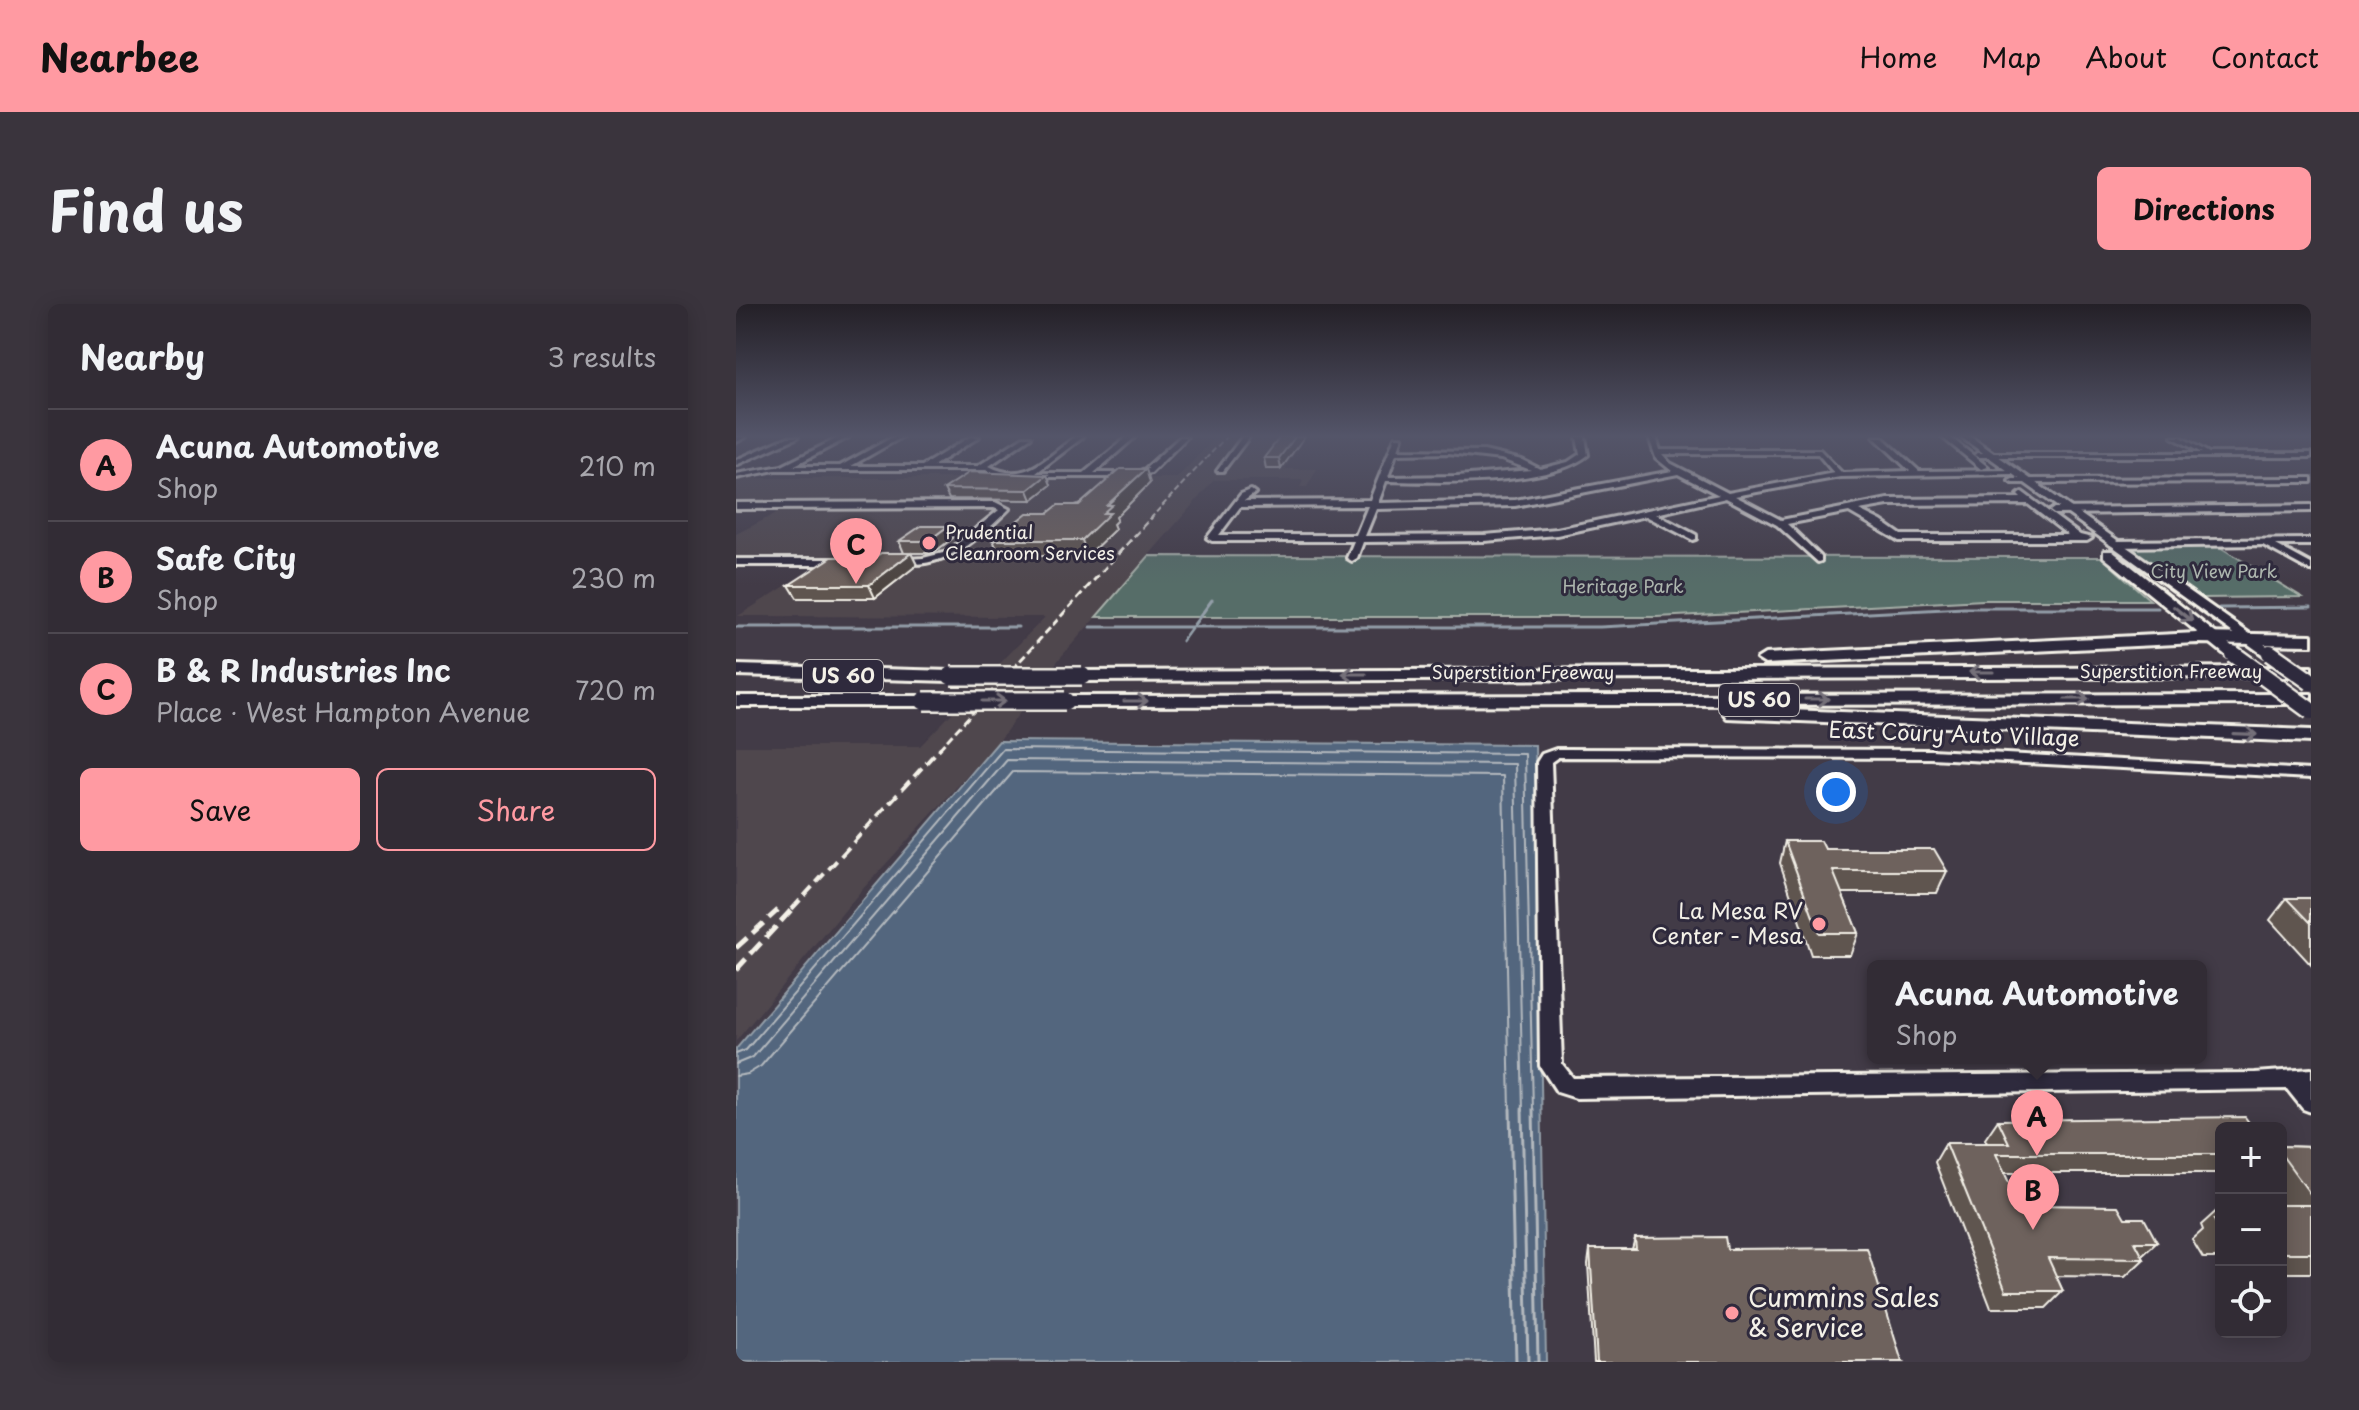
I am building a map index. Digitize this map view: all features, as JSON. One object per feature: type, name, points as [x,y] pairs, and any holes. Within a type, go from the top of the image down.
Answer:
[{"type":"highway","points":[[1432,673],[2213,639],[2311,640]]},
{"type":"highway","name":"Superstition Freeway","points":[[736,673],[1082,676],[2311,672]]},
{"type":"highway","name":"Superstition Freeway","points":[[736,701],[2311,699]]},
{"type":"highway","points":[[1208,700],[1773,715],[2311,736]]},
{"type":"main road","points":[[2022,486],[2082,538],[2311,711]]},
{"type":"main road","points":[[2026,486],[2068,511],[2311,682]]},
{"type":"street","points":[[1352,558],[1380,486]]},
{"type":"street","points":[[1238,504],[1515,503],[1602,486]]},
{"type":"street","points":[[1709,486],[1780,523],[1818,559]]},
{"type":"street","points":[[1251,493],[1238,504],[1212,538],[1561,535],[1768,486]]},
{"type":"street","points":[[2018,486],[2031,501],[2082,538]]},
{"type":"street","points":[[1780,523],[1847,508],[1902,501],[2031,501]]},
{"type":"street","points":[[736,506],[1003,506],[1005,512],[950,554],[923,561],[888,562]]},
{"type":"street","points":[[1847,508],[1878,523],[1899,538],[2082,538]]},
{"type":"street","points":[[2054,511],[2311,508]]},
{"type":"street","points":[[1648,513],[1693,537]]},
{"type":"street","points":[[2114,544],[2311,542]]},
{"type":"street","points":[[2266,544],[2311,568]]},
{"type":"street","points":[[736,562],[852,562]]},
{"type":"street","name":"East Coury Auto Village","points":[[2303,1080],[1576,1089],[1565,1085],[1551,1066],[1544,762],[1556,753],[1931,754],[2311,774]]},
{"type":"street","points":[[2303,1080],[2311,1102]]},
{"type":"shaded area","points":[[736,486],[1208,486],[1111,599],[1122,617],[1096,617],[1060,658],[999,741],[860,892],[736,1041],[736,746],[920,746],[1045,617],[738,616],[820,564],[931,561],[949,557],[966,548],[1012,510],[1009,505],[996,503],[736,504]]},
{"type":"shaded area","points":[[787,508],[991,508],[999,511],[947,551],[926,557],[736,558],[736,534]]},
{"type":"green space","name":"City View Park","points":[[2218,546],[2302,597],[2201,598],[2125,548]]},
{"type":"green space","name":"Heritage Park","points":[[1149,556],[2101,557],[2150,600],[1984,600],[1657,617],[1096,617]]},
{"type":"water","points":[[999,741],[1535,745],[1546,1362],[736,1362],[736,1049]]},
{"type":"building","points":[[948,486],[1033,486],[1028,490],[944,489]]},
{"type":"building","points":[[1100,486],[1127,486],[1107,505],[1112,505],[1103,513],[1110,513],[1082,540],[993,540],[1027,513],[1048,513],[1058,505],[1079,505]]},
{"type":"building","points":[[921,526],[948,526],[928,541],[899,541]]},
{"type":"building","points":[[881,553],[911,553],[869,585],[789,585],[832,557],[875,557]]},
{"type":"building","points":[[1785,841],[1821,841],[1825,849],[1934,849],[1947,871],[1833,871],[1858,933],[1819,933]]},
{"type":"building","points":[[2287,898],[2311,898],[2311,923]]},
{"type":"building","points":[[2245,1117],[2249,1122],[2215,1122],[2215,1154],[1996,1154],[2019,1205],[2118,1206],[2125,1218],[2144,1218],[2157,1242],[2135,1242],[2144,1259],[2048,1258],[2063,1291],[2006,1291],[1946,1143],[2009,1143],[1998,1120]]},
{"type":"building","points":[[2287,1146],[2311,1147],[2311,1195],[2287,1162]]},
{"type":"building","points":[[2287,1205],[2311,1205],[2311,1253],[2287,1253]]},
{"type":"building","name":"Cummins Sales & Service","points":[[1725,1237],[1727,1249],[1867,1248],[1902,1362],[1597,1362],[1590,1249],[1636,1249],[1635,1238]]},
{"type":"waterway","points":[[1192,627],[1212,600]]},
{"type":"waterway","points":[[2219,608],[2311,607]]},
{"type":"waterway","points":[[1192,627],[1600,627],[1964,608],[2158,608]]},
{"type":"waterway","points":[[736,627],[1018,627]]},
{"type":"waterway","points":[[1091,627],[1192,627]]},
{"type":"waterway","points":[[1182,641],[1192,627]]},
{"type":"railway","points":[[1150,519],[1180,486]]},
{"type":"railway","points":[[939,749],[1152,517]]},
{"type":"railway","points":[[792,909],[941,747]]},
{"type":"railway","points":[[736,970],[794,907]]},
{"type":"railway","points":[[736,948],[778,910]]},
{"type":"place","name":"Prudential Cleanroom Services","points":[[929,543]]},
{"type":"place","name":"B & R Industries Inc","points":[[856,584]]},
{"type":"place","name":"La Mesa RV Center - Mesa","points":[[1819,924]]},
{"type":"place","name":"Acuna Automotive","points":[[2037,1156]]},
{"type":"place","name":"Safe City","points":[[2033,1230]]},
{"type":"place","name":"Cummins Sales & Service","points":[[1732,1313]]}]
